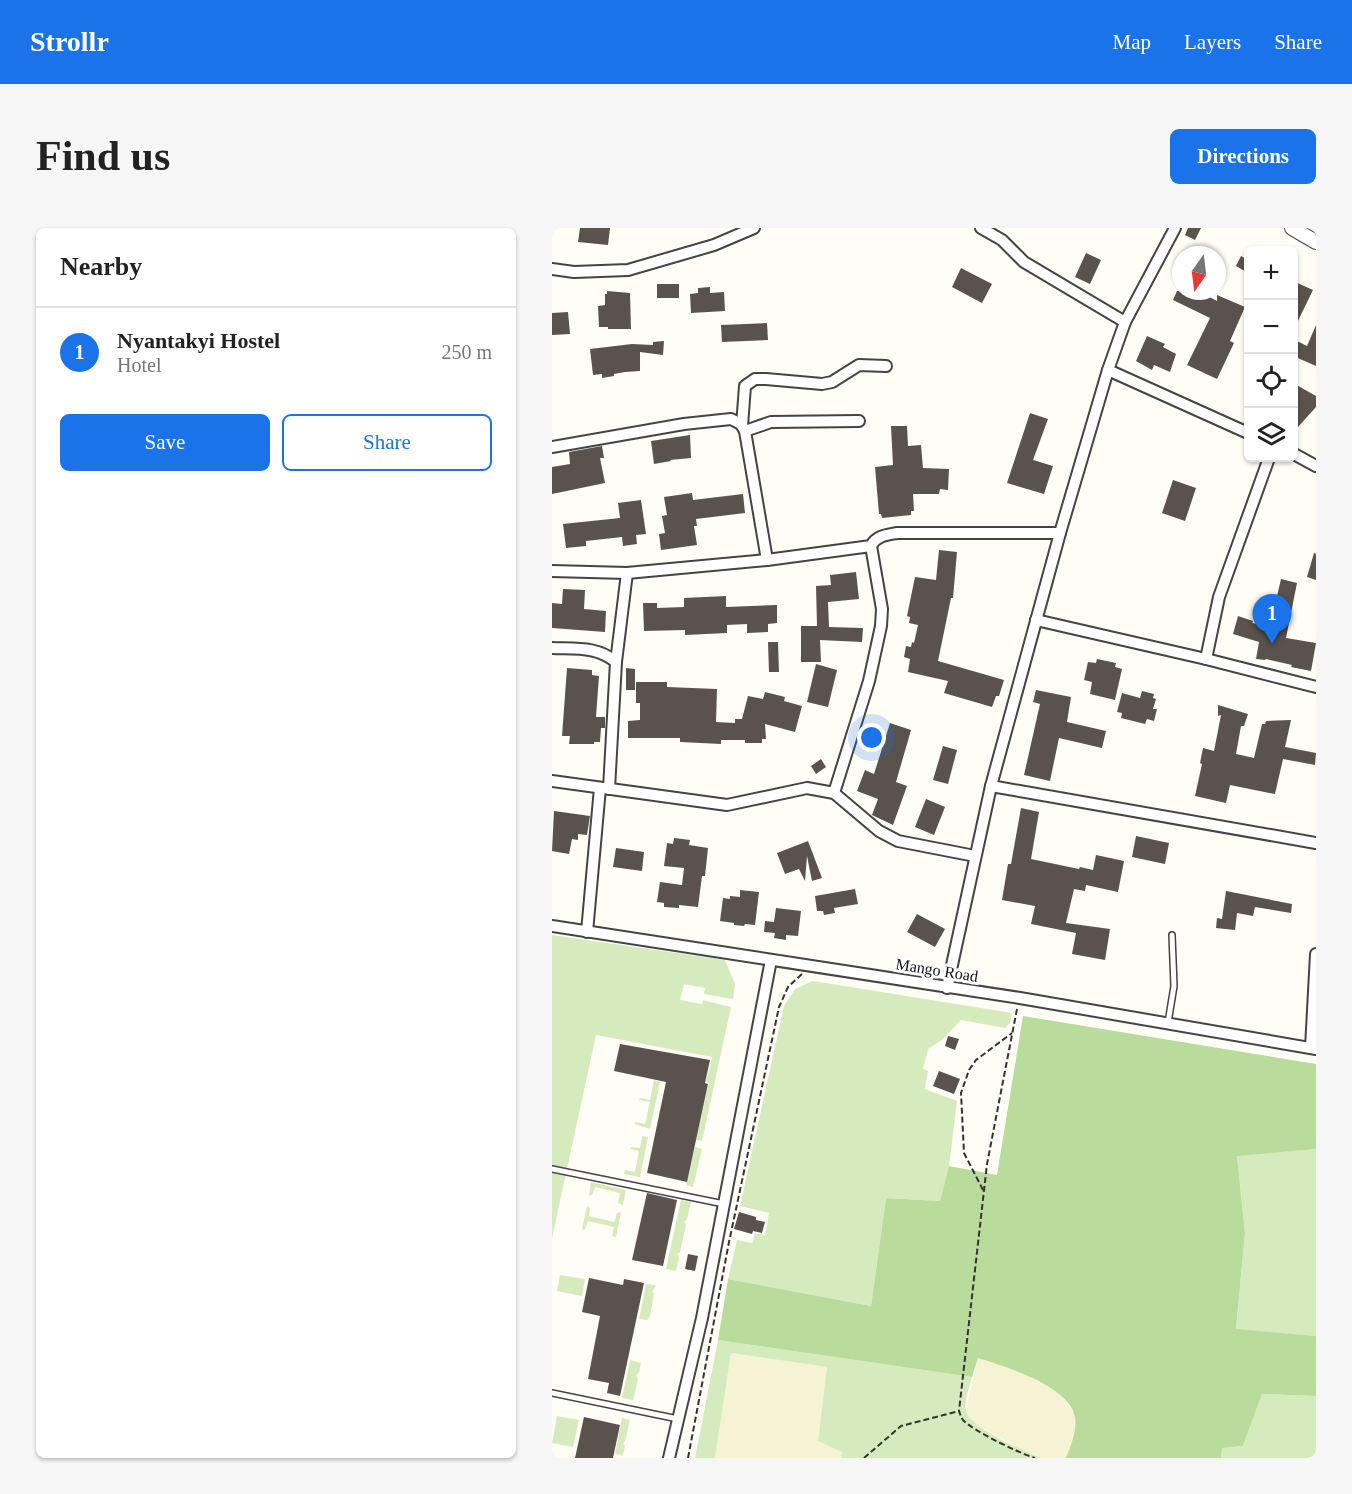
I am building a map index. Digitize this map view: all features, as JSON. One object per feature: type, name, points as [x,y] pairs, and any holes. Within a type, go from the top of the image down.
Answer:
[{"type":"street","points":[[552,269],[574,272],[628,270],[714,245],[754,228]]},
{"type":"street","points":[[981,228],[1002,240],[1024,262],[1125,322]]},
{"type":"street","points":[[947,988],[992,786],[1060,533],[1108,370],[1125,322],[1175,228]]},
{"type":"street","points":[[1292,228],[1316,242]]},
{"type":"street","points":[[767,560],[743,428],[745,386],[755,379],[822,384],[832,382],[859,365],[886,366]]},
{"type":"street","points":[[1108,370],[1244,431]]},
{"type":"street","points":[[552,447],[673,426],[731,419],[743,428],[771,422],[859,422]]},
{"type":"street","points":[[1298,457],[1316,466]]},
{"type":"street","points":[[1206,659],[1220,597],[1268,462]]},
{"type":"street","points":[[834,793],[869,681],[881,626],[882,609],[871,546],[874,541],[882,536],[897,533],[1060,533]]},
{"type":"street","points":[[552,571],[627,573],[767,560],[871,546]]},
{"type":"street","points":[[587,932],[605,788],[616,662],[627,573]]},
{"type":"street","points":[[1036,620],[1316,687]]},
{"type":"street","points":[[552,648],[598,651],[606,653],[616,662]]},
{"type":"street","points":[[552,781],[727,805],[807,788],[834,793],[879,831],[898,841],[975,856]]},
{"type":"street","points":[[992,786],[1316,843]]},
{"type":"street","name":"Mango Road","points":[[552,926],[1020,998],[1314,1048]]},
{"type":"street","points":[[1314,1048],[1316,954]]},
{"type":"street","points":[[669,1458],[702,1318],[771,960]]},
{"type":"lane","points":[[1168,1023],[1173,986],[1172,935]]},
{"type":"lane","points":[[552,1169],[724,1204]]},
{"type":"lane","points":[[552,1393],[678,1419]]},
{"type":"path","points":[[688,1458],[729,1242],[779,1007],[788,987],[812,966]]},
{"type":"path","points":[[1020,998],[983,1192],[959,1411],[963,1420],[1009,1447],[1035,1458]]},
{"type":"path","points":[[983,1192],[964,1153],[961,1093],[969,1070],[976,1060],[1012,1033]]},
{"type":"path","points":[[864,1458],[901,1426],[959,1411]]},
{"type":"shaded area","points":[[731,1353],[827,1367],[818,1441],[842,1452],[841,1458],[715,1458]]},
{"type":"shaded area","points":[[978,1358],[1015,1369],[1059,1392],[1075,1414],[1076,1430],[1066,1458],[1041,1458],[972,1422],[966,1410]]},
{"type":"green space","points":[[552,935],[725,960],[735,984],[733,999],[704,994],[705,988],[684,984],[680,1000],[702,1004],[703,1000],[731,1007],[702,1141],[696,1140],[709,1083],[706,1082],[712,1057],[596,1035],[552,1238]]},
{"type":"green space","points":[[813,981],[1012,1013],[1010,1023],[1005,1028],[961,1020],[942,1040],[928,1049],[923,1069],[928,1071],[925,1089],[957,1101],[949,1166],[940,1201],[886,1198],[871,1306],[728,1279],[737,1240],[752,1243],[755,1233],[765,1235],[769,1213],[740,1206],[784,1006],[795,989]]},
{"type":"green space","points":[[1023,1016],[1316,1064],[1316,1149],[1237,1156],[1245,1233],[1236,1329],[1316,1336],[1316,1396],[1262,1394],[1243,1446],[1222,1448],[1221,1458],[1066,1458],[1075,1428],[1075,1417],[1070,1406],[1049,1387],[1034,1379],[978,1358],[972,1377],[718,1340],[728,1279],[871,1306],[886,1198],[940,1201],[949,1166],[997,1175]]},
{"type":"green space","points":[[654,1080],[660,1082],[650,1129],[635,1124],[635,1122],[645,1124],[650,1102],[639,1100],[640,1098],[650,1100]]},
{"type":"green space","points":[[642,1136],[648,1137],[640,1177],[624,1174],[625,1170],[635,1172],[639,1151],[630,1149],[631,1147],[640,1148]]},
{"type":"green space","points":[[695,1147],[702,1149],[693,1187],[686,1185]]},
{"type":"green space","points":[[1316,1149],[1316,1336],[1236,1330],[1245,1233],[1237,1155]]},
{"type":"green space","points":[[591,1182],[626,1190],[623,1205],[618,1203],[620,1193],[595,1187],[592,1195],[589,1196]]},
{"type":"green space","points":[[681,1200],[691,1202],[687,1219],[684,1222],[686,1225],[680,1252],[677,1254],[679,1258],[676,1271],[666,1269]]},
{"type":"green space","points":[[587,1206],[590,1208],[589,1216],[614,1222],[617,1213],[621,1212],[616,1237],[612,1236],[614,1227],[588,1221],[585,1229],[582,1230]]},
{"type":"green space","points":[[560,1275],[585,1279],[582,1296],[557,1291]]},
{"type":"green space","points":[[646,1284],[656,1285],[652,1292],[654,1294],[650,1316],[647,1320],[639,1319]]},
{"type":"green space","points":[[718,1340],[972,1377],[966,1402],[969,1417],[999,1438],[1041,1458],[841,1458],[842,1452],[818,1441],[827,1367],[731,1353],[715,1458],[695,1458]]},
{"type":"green space","points":[[630,1360],[641,1363],[636,1375],[638,1379],[633,1400],[622,1398]]},
{"type":"green space","points":[[1262,1394],[1316,1396],[1316,1458],[1221,1458],[1222,1448],[1243,1446]]},
{"type":"green space","points":[[557,1416],[579,1420],[573,1447],[552,1443]]},
{"type":"green space","points":[[622,1418],[630,1420],[623,1444],[625,1446],[623,1455],[615,1454]]},
{"type":"building","points":[[580,228],[610,228],[608,245],[578,242]]},
{"type":"building","points":[[1188,228],[1201,228],[1195,240],[1185,235]]},
{"type":"building","points":[[1086,253],[1101,260],[1090,284],[1075,277]]},
{"type":"building","points":[[1241,256],[1244,258],[1244,271],[1236,266]]},
{"type":"building","points":[[961,268],[992,284],[982,303],[952,287]]},
{"type":"building","points":[[1298,283],[1313,290],[1298,321]]},
{"type":"building","points":[[657,284],[679,284],[679,298],[657,298]]},
{"type":"building","points":[[710,287],[710,293],[724,292],[725,311],[691,313],[690,294],[698,293],[698,288]]},
{"type":"building","points":[[607,291],[630,293],[631,329],[599,327],[598,306],[605,305]]},
{"type":"building","points":[[1226,299],[1244,307],[1230,341],[1234,343],[1217,379],[1187,365],[1210,318],[1173,300],[1217,301]]},
{"type":"building","points":[[568,312],[570,334],[552,335],[552,313]]},
{"type":"building","points":[[767,323],[768,340],[722,342],[721,325]]},
{"type":"building","points":[[1316,325],[1316,366],[1298,358],[1298,342],[1307,346]]},
{"type":"building","points":[[1147,336],[1165,344],[1163,347],[1176,354],[1170,372],[1154,365],[1152,370],[1136,361]]},
{"type":"building","points":[[664,341],[663,355],[640,352],[640,371],[602,378],[602,374],[593,375],[590,349],[632,344],[653,345],[653,342]]},
{"type":"building","points":[[1298,386],[1316,396],[1316,407],[1298,427]]},
{"type":"building","points":[[1030,413],[1048,419],[1033,460],[1053,466],[1044,494],[1007,483]]},
{"type":"building","points":[[891,426],[907,426],[908,446],[921,445],[923,468],[949,469],[948,490],[940,489],[939,494],[913,494],[914,511],[911,511],[911,515],[882,518],[879,514],[875,467],[893,465]]},
{"type":"building","points":[[690,435],[691,458],[654,464],[651,441]]},
{"type":"building","points":[[602,446],[604,458],[600,458],[605,483],[552,494],[552,467],[570,464],[569,452]]},
{"type":"building","points":[[1173,480],[1196,488],[1185,521],[1162,513]]},
{"type":"building","points":[[692,493],[693,500],[743,494],[745,513],[696,519],[697,526],[694,526],[697,545],[661,550],[659,534],[665,533],[662,516],[667,515],[664,497]]},
{"type":"building","points":[[641,500],[646,534],[636,535],[637,544],[623,546],[622,537],[586,541],[586,546],[566,548],[563,524],[620,518],[618,503]]},
{"type":"building","points":[[939,550],[957,552],[953,598],[951,598],[938,661],[1004,680],[999,696],[996,696],[992,707],[944,693],[948,681],[908,672],[910,659],[904,657],[906,646],[911,647],[912,642],[914,643],[918,625],[909,623],[910,617],[907,616],[915,577],[936,580]]},
{"type":"building","points":[[1314,553],[1316,554],[1316,580],[1307,577]]},
{"type":"building","points":[[856,572],[859,599],[828,602],[829,627],[863,628],[862,642],[820,640],[821,662],[801,662],[801,626],[817,626],[816,586],[831,585],[830,575]]},
{"type":"building","points":[[1281,579],[1297,583],[1286,638],[1316,643],[1311,671],[1266,659],[1256,659],[1259,642],[1233,634],[1238,616],[1253,621],[1252,623],[1270,626]]},
{"type":"building","points":[[563,589],[585,590],[584,609],[606,611],[605,632],[552,628],[552,603],[562,604]]},
{"type":"building","points":[[726,596],[726,607],[777,605],[777,623],[768,624],[768,632],[747,633],[747,624],[727,625],[727,633],[685,635],[685,630],[644,631],[643,603],[657,603],[657,608],[684,607],[684,598]]},
{"type":"building","points":[[768,642],[778,642],[779,672],[769,672]]},
{"type":"building","points":[[1097,659],[1116,663],[1115,667],[1122,669],[1115,700],[1090,694],[1092,682],[1084,680],[1088,662],[1096,663]]},
{"type":"building","points":[[816,664],[837,670],[828,707],[807,702]]},
{"type":"building","points":[[567,668],[592,670],[592,675],[599,676],[596,717],[605,717],[605,728],[601,728],[600,742],[569,744],[570,736],[562,736]]},
{"type":"building","points":[[626,668],[635,669],[635,690],[626,690]]},
{"type":"building","points":[[636,682],[667,682],[667,687],[717,689],[716,722],[735,723],[735,719],[742,719],[748,696],[763,699],[765,692],[785,697],[784,701],[802,706],[795,732],[765,724],[766,739],[762,739],[762,743],[721,740],[721,744],[680,742],[680,738],[628,738],[628,721],[640,720],[640,703],[636,703]]},
{"type":"building","points":[[1036,690],[1071,697],[1067,722],[1106,731],[1102,748],[1059,738],[1050,781],[1024,775],[1040,704],[1033,702]]},
{"type":"building","points":[[1142,691],[1154,694],[1153,698],[1156,699],[1153,709],[1157,709],[1154,721],[1147,719],[1145,724],[1121,718],[1122,713],[1117,712],[1122,693],[1140,698]]},
{"type":"building","points":[[1218,705],[1248,714],[1244,726],[1241,726],[1236,754],[1254,758],[1262,724],[1266,721],[1291,720],[1285,747],[1316,753],[1315,765],[1283,759],[1275,794],[1230,785],[1226,803],[1195,796],[1203,748],[1214,751],[1221,715],[1218,716]]},
{"type":"building","points":[[890,723],[911,730],[896,782],[907,786],[893,825],[872,815],[878,799],[857,791],[865,770],[874,774]]},
{"type":"building","points":[[943,746],[957,750],[948,784],[933,780]]},
{"type":"building","points":[[821,759],[826,767],[816,774],[811,766]]},
{"type":"building","points":[[926,799],[945,807],[934,835],[915,827]]},
{"type":"building","points":[[1021,808],[1039,812],[1031,859],[1093,870],[1096,855],[1124,861],[1118,892],[1086,885],[1085,891],[1074,889],[1066,923],[1110,929],[1105,960],[1072,954],[1076,933],[1031,924],[1035,906],[1002,900]]},
{"type":"building","points":[[554,811],[590,816],[587,835],[578,834],[578,840],[572,839],[569,854],[552,851]]},
{"type":"building","points":[[1136,836],[1169,843],[1165,864],[1132,857]]},
{"type":"building","points":[[674,838],[690,840],[689,845],[708,848],[698,907],[679,905],[679,908],[664,907],[664,903],[657,902],[660,882],[682,885],[684,868],[664,866],[667,843],[673,844]]},
{"type":"building","points":[[808,841],[822,878],[812,881],[807,856],[805,881],[799,869],[785,874],[777,853]]},
{"type":"building","points":[[616,848],[644,852],[642,871],[613,867]]},
{"type":"building","points":[[855,889],[858,904],[834,908],[835,913],[824,915],[823,911],[817,911],[815,896]]},
{"type":"building","points":[[740,890],[759,892],[755,925],[734,925],[734,923],[720,921],[723,898],[740,897]]},
{"type":"building","points":[[1226,891],[1292,904],[1291,913],[1255,907],[1253,916],[1237,913],[1235,930],[1216,928],[1217,918],[1222,919]]},
{"type":"building","points":[[776,908],[801,911],[798,936],[786,935],[786,940],[774,938],[775,933],[764,932],[765,921],[774,922]]},
{"type":"building","points":[[917,914],[945,929],[935,947],[907,932]]},
{"type":"building","points":[[948,1036],[959,1039],[955,1050],[945,1046]]},
{"type":"building","points":[[620,1044],[710,1060],[705,1083],[708,1084],[687,1182],[647,1173],[666,1082],[614,1071]]},
{"type":"building","points":[[939,1071],[960,1079],[954,1094],[933,1086]]},
{"type":"building","points":[[647,1193],[677,1200],[663,1266],[632,1260]]},
{"type":"building","points":[[739,1212],[765,1222],[762,1233],[753,1231],[752,1234],[734,1229]]},
{"type":"building","points":[[688,1254],[698,1256],[695,1271],[685,1269]]},
{"type":"building","points":[[589,1278],[623,1285],[624,1279],[644,1283],[620,1396],[607,1393],[609,1383],[588,1379],[600,1316],[582,1312]]},
{"type":"building","points":[[584,1417],[620,1425],[613,1458],[575,1458]]},
{"type":"place","name":"Nyantakyi Hostel","points":[[1272,644]]}]
